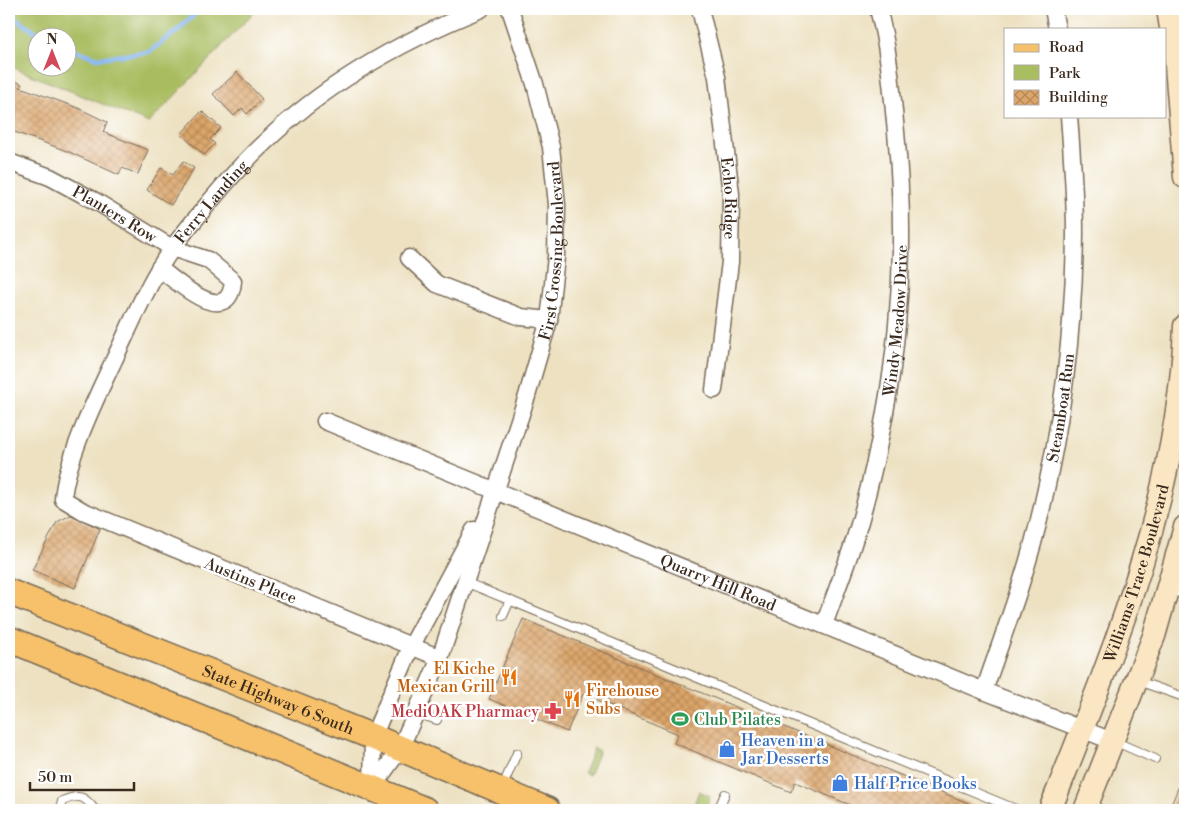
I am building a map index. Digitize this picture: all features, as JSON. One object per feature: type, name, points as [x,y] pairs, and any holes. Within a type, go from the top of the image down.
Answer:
[{"type":"main road","points":[[1168,9],[1177,72],[1185,177]]},
{"type":"main road","name":"Williams Trace Boulevard","points":[[1050,810],[1082,731],[1128,604],[1157,516],[1174,433],[1185,326]]},
{"type":"main road","name":"Williams Trace Boulevard","points":[[1085,810],[1154,636],[1176,592],[1185,527]]},
{"type":"main road","name":"State Highway 6 South","points":[[9,592],[547,810]]},
{"type":"main road","points":[[9,639],[425,810]]},
{"type":"street","name":"Ferry Landing","points":[[63,499],[64,479],[104,382],[159,268],[172,248],[224,185],[264,142],[308,105],[352,75],[402,46],[445,24],[482,9]]},
{"type":"street","name":"First Crossing Boulevard","points":[[372,788],[400,749],[440,658],[527,396],[549,320],[556,256],[557,206],[551,147],[535,84],[510,9]]},
{"type":"street","name":"Echo Ridge","points":[[700,9],[717,76],[730,194],[730,262],[714,390]]},
{"type":"street","name":"Windy Meadow Drive","points":[[824,625],[862,516],[878,453],[892,381],[900,307],[902,224],[898,153],[892,90],[878,9]]},
{"type":"street","points":[[1053,9],[1057,28]]},
{"type":"street","name":"Steamboat Run","points":[[984,691],[1024,574],[1042,508],[1058,431],[1068,343],[1075,233],[1069,118]]},
{"type":"street","name":"Planters Row","points":[[9,162],[58,181],[172,248],[208,260],[224,272],[232,281],[232,291],[227,299],[221,303],[208,302],[159,268]]},
{"type":"street","points":[[409,258],[437,284],[520,317],[549,320]]},
{"type":"street","name":"Quarry Hill Road","points":[[325,421],[1082,731],[1112,741]]},
{"type":"street","name":"First Crossing Boulevard","points":[[372,788],[373,738],[412,646],[495,491]]},
{"type":"street","name":"Austins Place","points":[[63,499],[83,510],[440,658]]},
{"type":"lane","points":[[465,582],[1018,810]]},
{"type":"lane","points":[[503,616],[510,600]]},
{"type":"lane","points":[[1136,680],[1181,696]]},
{"type":"lane","points":[[416,713],[437,720]]},
{"type":"lane","points":[[1112,741],[1155,759]]},
{"type":"lane","points":[[500,791],[516,753]]},
{"type":"lane","points":[[718,810],[725,794]]},
{"type":"lane","points":[[60,810],[62,801],[75,796],[87,799],[95,810]]},
{"type":"green space","points":[[9,9],[257,9],[149,123],[38,78],[78,78],[78,28],[28,28],[28,74],[9,66]]},
{"type":"green space","points":[[594,748],[599,751],[589,775],[584,773]]},
{"type":"green space","points":[[699,791],[710,796],[705,810],[692,810]]},
{"type":"building","points":[[237,72],[262,99],[247,114],[242,108],[234,116],[213,94]]},
{"type":"building","points":[[9,78],[22,84],[20,87],[78,108],[107,122],[103,132],[148,150],[138,174],[122,168],[119,175],[67,151],[9,130]]},
{"type":"building","points":[[202,111],[221,128],[210,139],[215,144],[204,155],[181,134]]},
{"type":"building","points":[[183,161],[194,168],[171,205],[147,190],[161,168],[173,175]]},
{"type":"building","points":[[71,515],[100,529],[75,588],[32,570],[57,522]]},
{"type":"building","points":[[523,619],[985,810],[862,810],[795,782],[791,792],[674,743],[678,734],[583,694],[567,732],[489,699]]},
{"type":"building","points":[[1185,771],[1185,810],[1169,810]]},
{"type":"waterway","points":[[78,51],[98,58],[149,52],[177,31],[200,9]]},
{"type":"waterway","points":[[9,14],[30,28]]},
{"type":"place","name":"El Kiche Mexican Grill","points":[[509,677]]},
{"type":"place","name":"Firehouse Subs","points":[[572,699]]},
{"type":"place","name":"MediOAK Pharmacy","points":[[553,711]]},
{"type":"place","name":"Club Pilates","points":[[680,719]]},
{"type":"place","name":"Heaven in a Jar Desserts","points":[[727,749]]},
{"type":"place","name":"Half Price Books","points":[[840,783]]}]
